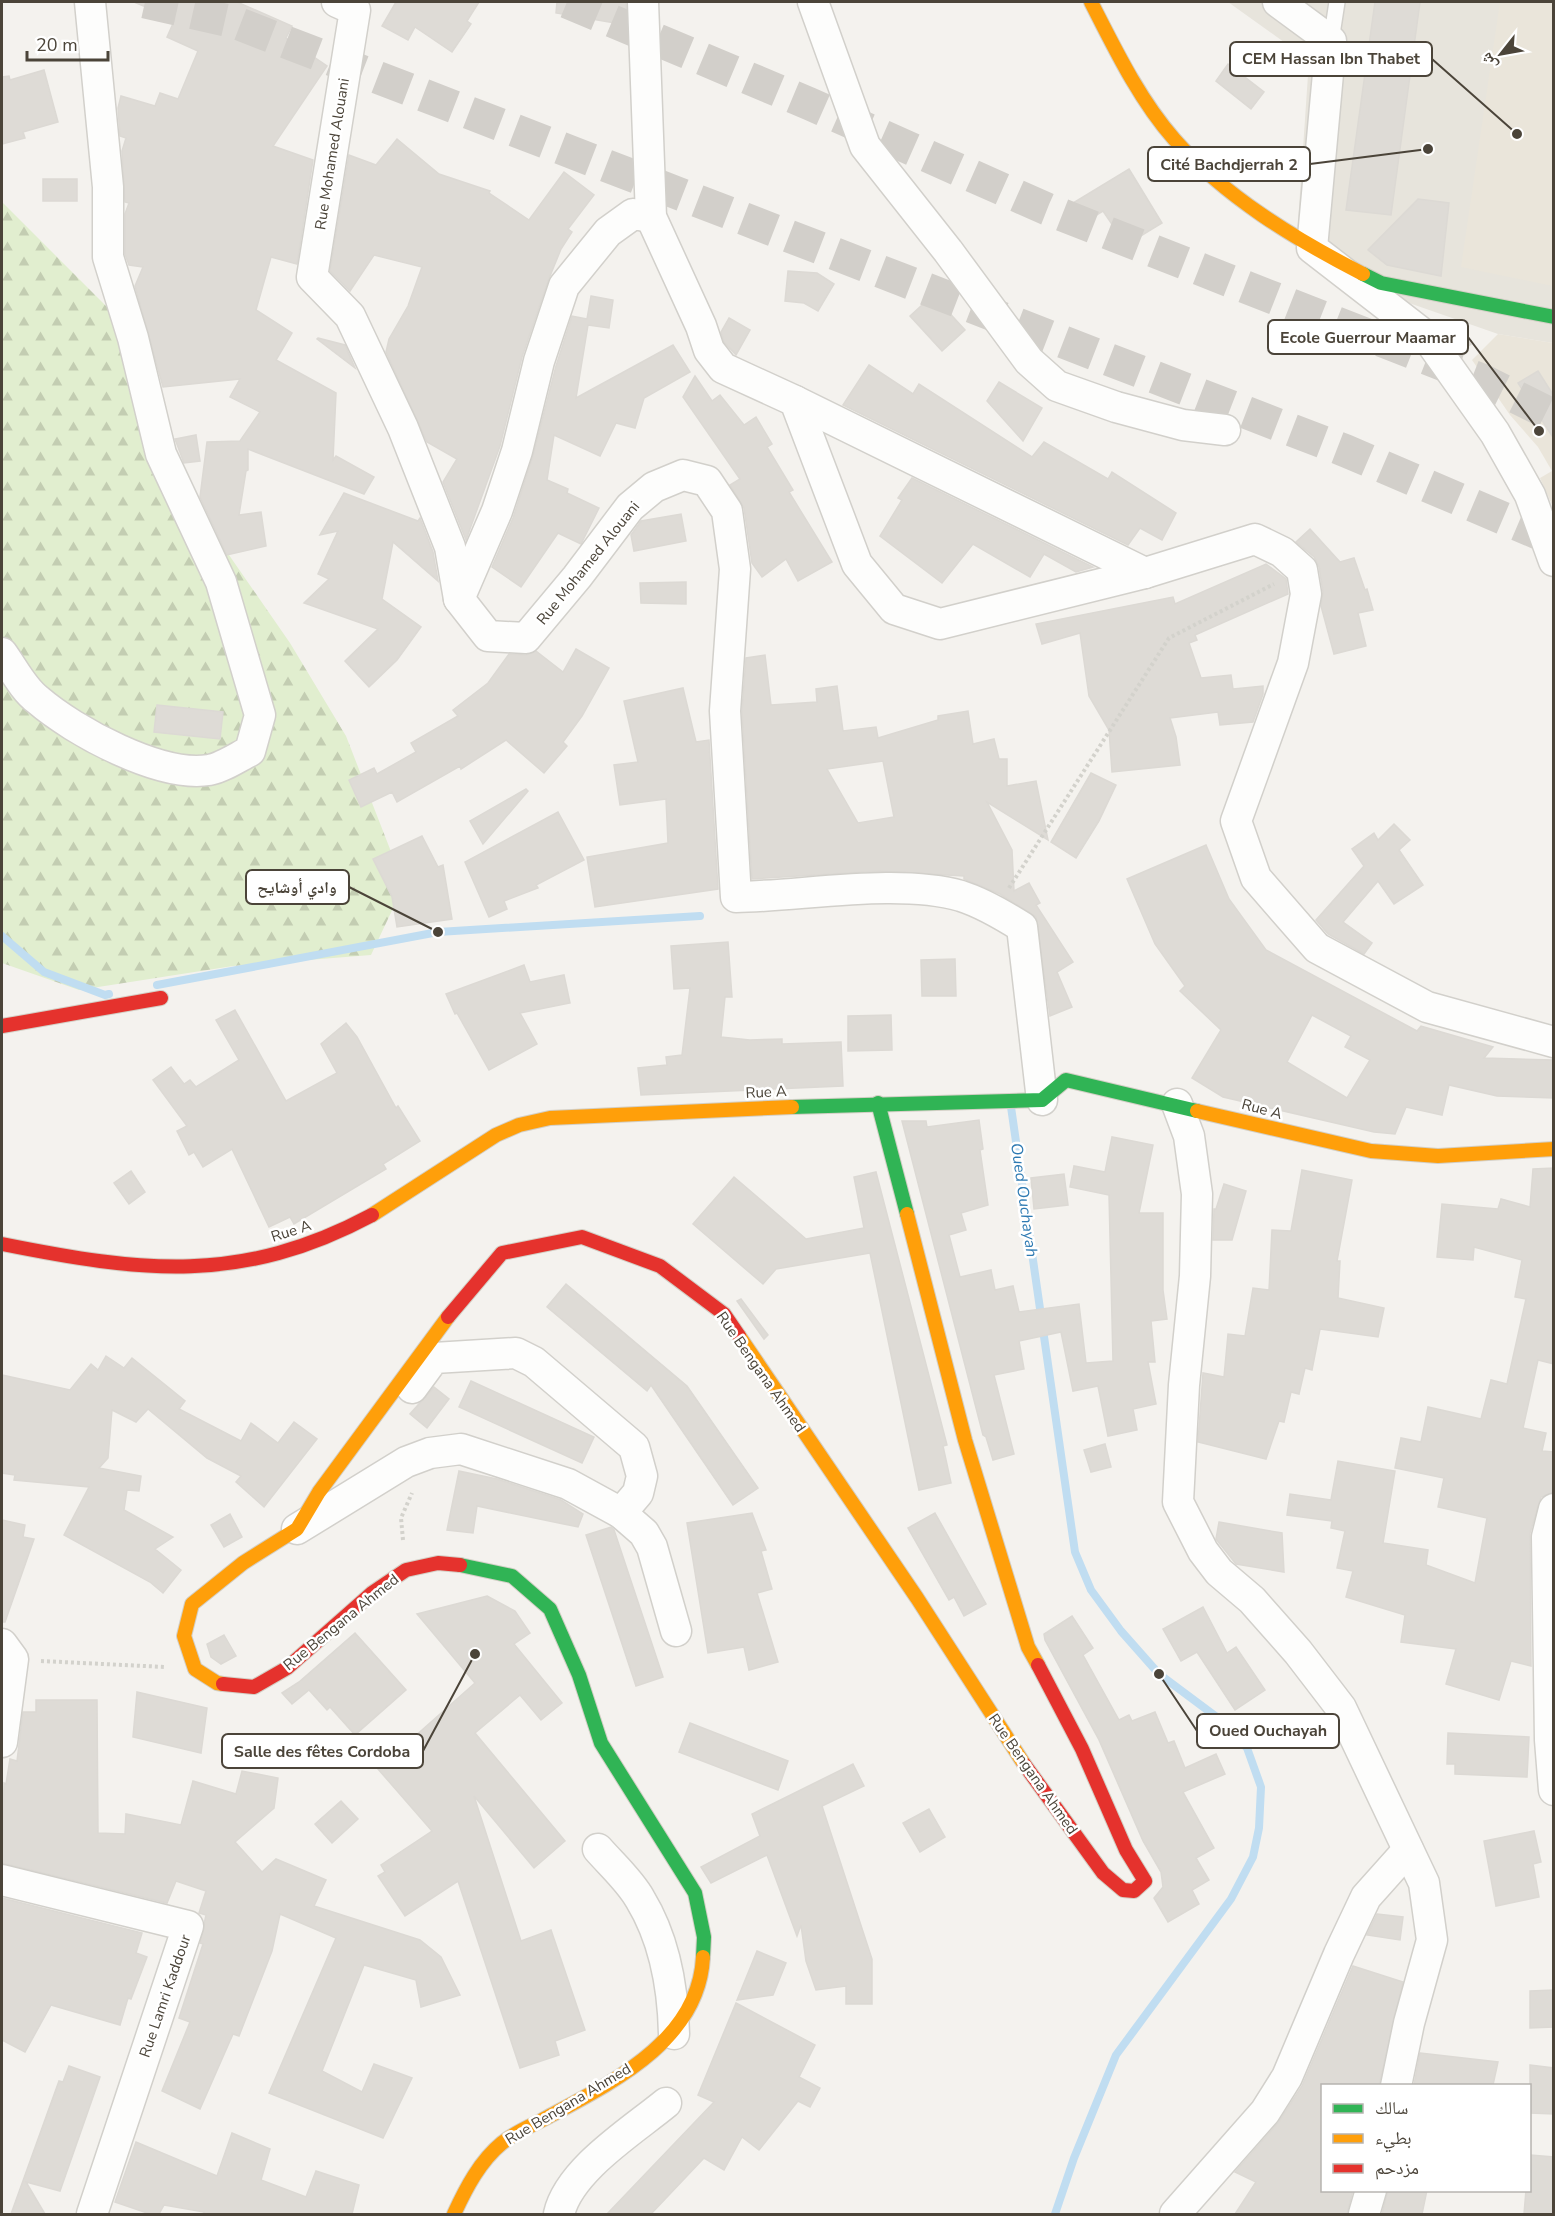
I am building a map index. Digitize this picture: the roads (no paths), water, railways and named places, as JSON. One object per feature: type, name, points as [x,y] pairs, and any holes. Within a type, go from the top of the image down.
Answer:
[{"type":"street","points":[[2,653],[36,699],[79,730],[114,748],[182,769],[209,770],[250,751],[260,715],[221,582],[161,454],[133,338],[108,256],[108,187],[90,2]]},
{"type":"street","name":"Rue Mohamed Alouani","points":[[337,2],[355,10],[312,277],[350,315],[403,428],[450,547],[459,599],[488,636],[526,639],[630,507],[654,487],[683,475],[707,482],[727,511],[735,569],[725,711],[736,897],[909,888],[961,896],[995,910],[1022,927],[1042,1100]]},
{"type":"street","points":[[643,2],[651,217],[701,326],[709,350],[723,368],[1145,573]]},
{"type":"street","points":[[813,2],[865,146],[948,251],[1029,362],[1057,386],[1116,407],[1183,424],[1225,430]]},
{"type":"street","points":[[1091,2],[1127,71],[1173,138],[1218,183],[1312,248],[1427,337],[1495,433],[1530,495],[1554,561]]},
{"type":"street","points":[[1278,2],[1331,41],[1312,248]]},
{"type":"street","points":[[459,599],[497,511],[517,452],[539,361],[564,286],[608,232],[633,214],[651,217]]},
{"type":"street","points":[[1312,248],[1381,283],[1554,317]]},
{"type":"street","points":[[795,401],[857,564],[894,609],[940,624],[1145,573],[1255,539],[1282,552],[1302,570],[1306,594],[1293,663],[1236,820],[1256,878],[1317,948],[1427,1007],[1554,1042]]},
{"type":"street","points":[[2,1026],[161,998]]},
{"type":"street","name":"Rue A","points":[[2,1244],[120,1265],[161,1267],[241,1261],[316,1242],[370,1215],[474,1148],[516,1125],[550,1118],[878,1103],[1042,1100],[1066,1080],[1177,1104],[1306,1138],[1371,1151],[1438,1156],[1554,1149]]},
{"type":"street","name":"Rue Bengana Ahmed","points":[[454,2214],[477,2171],[502,2142],[643,2060],[658,2050],[674,2034],[696,1996],[704,1972],[706,1941],[703,1917],[695,1893],[601,1743],[579,1675],[550,1609],[512,1576],[469,1566],[438,1563],[406,1570],[372,1593],[287,1668],[254,1687],[217,1683],[195,1669],[184,1636],[192,1604],[243,1563],[297,1529],[320,1492],[433,1335],[502,1253],[582,1238],[660,1266],[724,1314],[917,1598],[1014,1750],[1103,1873],[1123,1890],[1134,1891],[1145,1881],[1126,1850],[1082,1749],[1028,1647],[965,1440],[878,1103]]},
{"type":"street","points":[[1177,1104],[1189,1136],[1197,1194],[1195,1276],[1184,1385],[1178,1502],[1203,1551],[1220,1572],[1252,1600],[1298,1652],[1341,1708],[1424,1883],[1432,1940],[1409,2023],[1396,2084]]},
{"type":"street","points":[[370,1445],[434,1358],[516,1353],[534,1362],[634,1447],[642,1476],[638,1493],[621,1513]]},
{"type":"street","points":[[297,1529],[406,1462],[430,1453],[461,1449],[567,1484],[621,1513],[644,1533],[652,1548],[676,1631]]},
{"type":"street","points":[[1554,1509],[1547,1538],[1550,1740],[1554,1790]]},
{"type":"street","points":[[2,1742],[7,1652]]},
{"type":"street","points":[[598,1849],[640,1898],[651,1921],[673,1990],[674,2034]]},
{"type":"street","points":[[1175,2214],[1265,2112],[1287,2077],[1339,1954],[1366,1897],[1408,1850]]},
{"type":"street","name":"Rue Lamri Kaddour","points":[[2,1880],[189,1926],[92,2214]]},
{"type":"street","points":[[559,2214],[571,2185],[604,2153],[666,2103]]},
{"type":"street","points":[[1364,2214],[1370,2192]]},
{"type":"lane","points":[[1331,41],[1337,2]]},
{"type":"waterway","points":[[157,985],[438,932],[700,916]]},
{"type":"waterway","points":[[2,936],[44,972],[105,995],[109,994]]},
{"type":"waterway","name":"Oued Ouchayah","points":[[1011,1107],[1075,1552],[1091,1590],[1121,1631],[1159,1674],[1218,1718],[1247,1748],[1261,1787],[1259,1828],[1253,1857],[1231,1899],[1116,2055],[1074,2158],[1055,2214]]},
{"type":"tunnel","points":[[145,2],[234,22],[1346,451],[1554,540]]},
{"type":"tunnel","points":[[567,2],[810,104],[1047,209],[1482,380],[1554,416]]},
{"type":"place","name":"CEM Hassan Ibn Thabet","points":[[1517,134]]},
{"type":"place","name":"Cité Bachdjerrah 2","points":[[1428,149]]},
{"type":"place","name":"Ecole Guerrour Maamar","points":[[1539,431]]},
{"type":"place","name":"وادي أوشايح","points":[[438,932]]},
{"type":"place","name":"Salle des fêtes Cordoba","points":[[475,1654]]},
{"type":"place","name":"Oued Ouchayah","points":[[1159,1674]]}]
